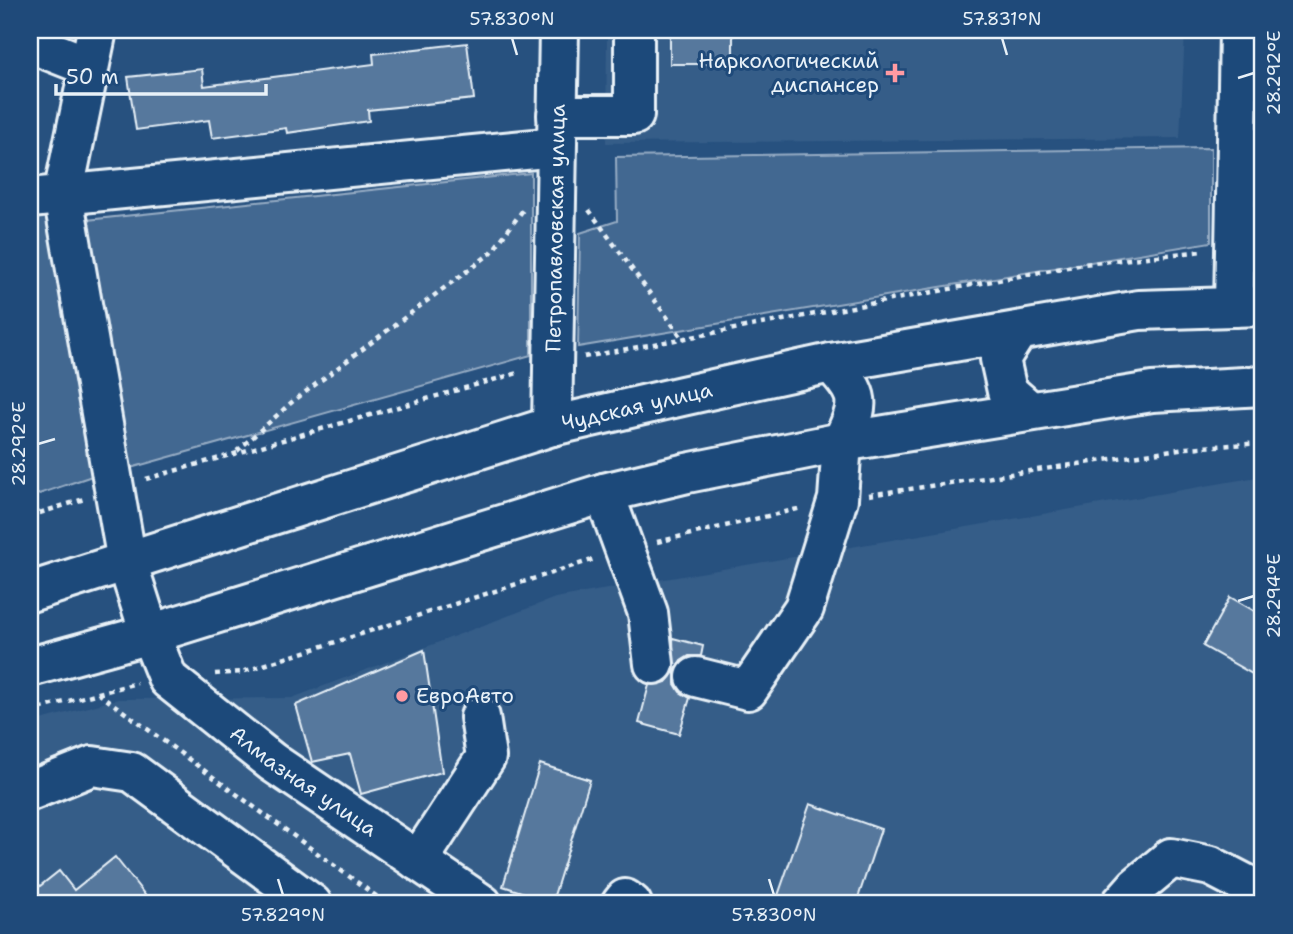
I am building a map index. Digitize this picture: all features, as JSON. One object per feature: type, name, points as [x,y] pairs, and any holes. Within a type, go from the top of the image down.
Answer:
[{"type":"main road","name":"Петропавловская улица","points":[[552,426],[551,364],[539,211],[556,131],[559,30]]},
{"type":"main road","points":[[30,43],[92,48],[46,197],[556,131],[634,115],[634,30]]},
{"type":"main road","points":[[1239,30],[1251,104],[1236,248],[1249,306]]},
{"type":"main road","name":"Алмазная улица","points":[[46,197],[115,489],[127,562],[150,634],[168,679],[272,762],[424,851],[482,904]]},
{"type":"main road","name":"Чудская улица","points":[[30,592],[552,426],[831,363],[1139,310],[1249,306]]},
{"type":"main road","points":[[1017,332],[1000,359],[1007,391],[1030,411]]},
{"type":"main road","points":[[696,677],[748,690],[804,608],[838,499],[842,442],[857,411],[852,384],[831,363]]},
{"type":"main road","points":[[30,667],[150,634],[604,493],[842,442],[1030,411],[1152,392],[1263,386]]},
{"type":"main road","points":[[604,493],[648,613],[654,664]]},
{"type":"main road","points":[[376,809],[424,851],[486,757],[480,717]]},
{"type":"main road","points":[[30,792],[92,766],[132,772],[312,904]]},
{"type":"main road","points":[[1121,904],[1136,887],[1171,858],[1211,866],[1263,892]]},
{"type":"main road","points":[[621,904],[625,900],[632,904]]},
{"type":"path","points":[[236,452],[292,402],[491,253],[539,211],[590,210],[683,339]]},
{"type":"path","points":[[30,516],[236,452],[551,364],[1084,264],[1236,248]]},
{"type":"path","points":[[30,711],[97,692],[168,679],[242,671],[625,550],[838,499],[1185,448],[1263,443]]},
{"type":"path","points":[[97,692],[387,904]]},
{"type":"shaded area","name":"Наркологический диспансер","points":[[607,30],[1185,30],[1180,138],[606,143]]},
{"type":"shaded area","points":[[1211,148],[1211,242],[578,347],[580,233],[617,221],[616,157]]},
{"type":"shaded area","points":[[531,173],[531,355],[127,469],[87,220]]},
{"type":"shaded area","points":[[48,202],[95,475],[30,497],[30,204]]},
{"type":"shaded area","points":[[1263,476],[1263,904],[30,904],[30,723],[118,699],[292,698],[555,598]]},
{"type":"building","points":[[670,30],[733,30],[733,64],[670,64]]},
{"type":"building","points":[[467,43],[474,99],[368,110],[369,121],[287,133],[286,128],[212,138],[209,120],[136,130],[128,77],[202,69],[204,86],[374,64],[373,54]]},
{"type":"building","points":[[1230,597],[1263,616],[1263,680],[1203,646]]},
{"type":"building","points":[[673,638],[703,646],[701,656],[689,656],[681,661],[675,671],[675,684],[680,692],[690,698],[679,734],[639,723],[649,685],[666,682],[674,672]]},
{"type":"building","points":[[424,650],[442,772],[361,794],[350,754],[312,762],[296,705]]},
{"type":"building","points":[[540,764],[590,780],[552,902],[503,886]]},
{"type":"building","points":[[810,804],[881,829],[856,904],[775,904]]},
{"type":"building","points":[[115,857],[152,904],[30,904],[30,894],[59,871],[74,890]]},
{"type":"place","name":"Наркологический диспансер","points":[[895,73]]},
{"type":"place","name":"ЕвроАвто","points":[[402,696]]}]
